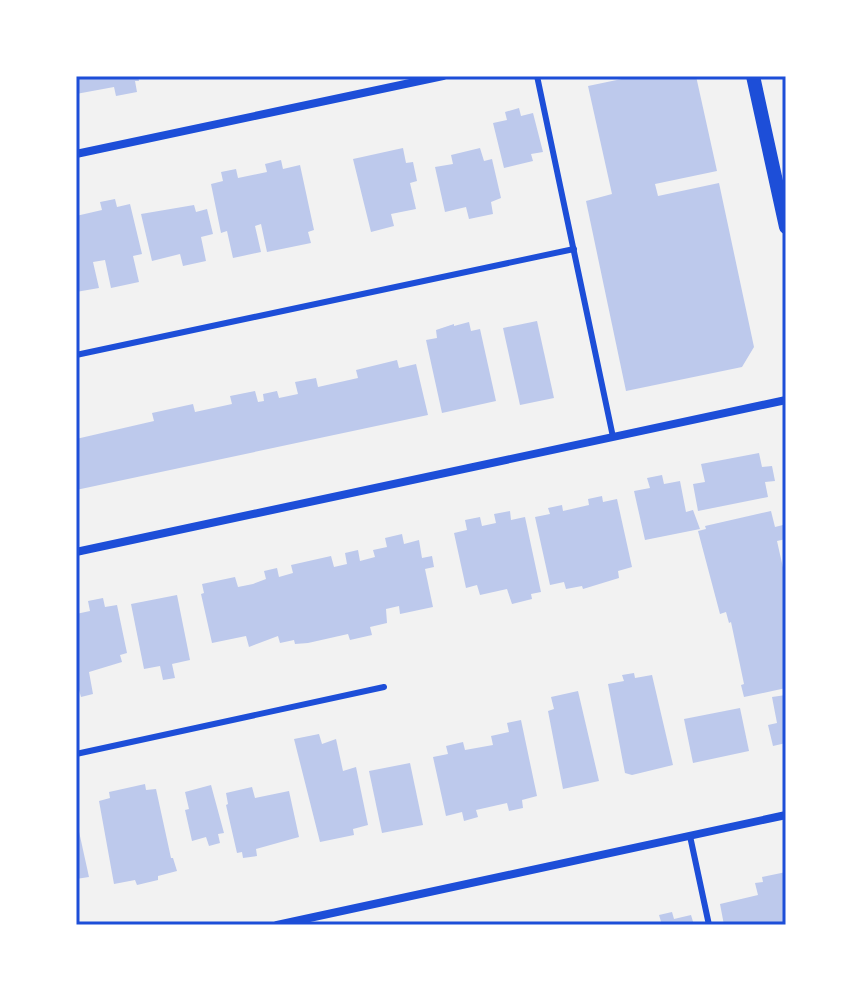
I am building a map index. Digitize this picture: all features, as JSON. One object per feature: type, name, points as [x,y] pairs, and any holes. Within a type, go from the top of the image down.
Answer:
[{"type":"street","points":[[76,154],[443,76]]},
{"type":"street","points":[[753,76],[786,227]]},
{"type":"street","points":[[76,552],[786,400]]},
{"type":"street","points":[[277,925],[786,815]]},
{"type":"lane","points":[[537,76],[613,437]]},
{"type":"lane","points":[[76,355],[574,249]]},
{"type":"lane","points":[[76,754],[384,687]]},
{"type":"lane","points":[[690,836],[709,925]]},
{"type":"building","points":[[76,76],[138,76],[139,81],[135,81],[137,92],[116,96],[114,87],[76,94]]},
{"type":"building","points":[[636,76],[696,76],[717,171],[655,184],[658,196],[719,183],[754,347],[742,367],[626,391],[586,201],[612,194],[588,86]]},
{"type":"building","points":[[519,108],[521,116],[533,113],[543,152],[531,154],[533,161],[504,168],[493,123],[507,120],[505,112]]},
{"type":"building","points":[[403,148],[406,163],[413,162],[417,181],[410,183],[416,209],[391,214],[394,226],[371,232],[353,159]]},
{"type":"building","points":[[480,148],[484,161],[492,159],[501,198],[491,202],[493,214],[469,219],[466,207],[445,212],[435,167],[453,164],[451,155]]},
{"type":"building","points":[[281,160],[283,169],[300,165],[314,230],[308,232],[311,243],[267,252],[261,224],[255,226],[261,252],[233,258],[227,231],[221,233],[211,184],[223,181],[221,172],[236,169],[238,178],[267,172],[265,164]]},
{"type":"building","points":[[115,199],[117,207],[130,204],[142,254],[133,256],[139,282],[111,288],[105,260],[93,262],[99,288],[76,292],[76,216],[102,210],[100,202]]},
{"type":"building","points":[[194,205],[196,212],[207,209],[213,234],[201,237],[206,261],[183,266],[180,254],[152,261],[141,214]]},
{"type":"building","points":[[537,321],[554,398],[520,405],[503,328]]},
{"type":"building","points":[[469,322],[471,331],[480,329],[496,401],[442,413],[426,340],[437,338],[436,330]]},
{"type":"building","points":[[397,360],[399,368],[416,364],[428,415],[76,490],[76,439],[154,421],[152,413],[193,404],[195,412],[232,404],[230,396],[255,391],[258,402],[264,401],[263,394],[277,391],[279,398],[298,394],[295,382],[316,378],[318,387],[358,378],[356,370]]},
{"type":"building","points":[[759,453],[762,467],[772,466],[775,481],[765,482],[768,497],[698,511],[693,484],[705,482],[701,464]]},
{"type":"building","points":[[662,475],[664,484],[680,481],[686,512],[693,510],[700,529],[645,540],[634,491],[650,488],[647,478]]},
{"type":"building","points":[[602,496],[603,502],[617,499],[632,567],[618,571],[619,578],[583,589],[582,586],[566,589],[564,582],[550,585],[535,517],[550,514],[548,508],[562,505],[563,511],[589,505],[588,499]]},
{"type":"building","points":[[510,511],[511,520],[525,517],[541,592],[531,594],[532,599],[512,604],[507,589],[480,595],[477,585],[466,588],[454,533],[467,530],[465,520],[480,517],[482,526],[496,523],[494,514]]},
{"type":"building","points":[[771,511],[775,527],[783,525],[786,536],[786,539],[777,541],[786,581],[786,688],[744,697],[731,622],[726,612],[720,614],[698,531],[706,529],[705,526]]},
{"type":"building","points":[[402,534],[404,544],[419,540],[422,558],[432,556],[434,567],[425,569],[433,607],[400,614],[399,606],[386,609],[387,623],[370,627],[372,635],[350,640],[348,634],[295,644],[294,640],[280,643],[278,636],[249,647],[246,636],[212,643],[201,594],[204,593],[202,584],[235,577],[238,587],[253,584],[266,579],[264,571],[277,568],[279,577],[293,573],[291,565],[331,556],[334,567],[347,564],[345,553],[358,550],[360,561],[375,557],[373,550],[387,547],[385,538]]},
{"type":"building","points":[[177,595],[190,660],[172,664],[175,678],[163,680],[160,666],[144,669],[131,604]]},
{"type":"building","points":[[103,598],[105,607],[117,605],[127,653],[120,655],[122,662],[89,672],[93,694],[81,697],[79,690],[76,690],[76,614],[90,611],[88,601]]},
{"type":"building","points":[[634,673],[635,678],[652,675],[673,765],[632,775],[625,773],[608,684],[624,681],[622,675]]},
{"type":"building","points":[[578,691],[599,781],[563,789],[548,711],[554,709],[551,697]]},
{"type":"building","points":[[786,695],[786,743],[773,746],[768,725],[777,723],[772,697]]},
{"type":"building","points":[[740,708],[749,751],[693,763],[684,719]]},
{"type":"building","points":[[521,720],[537,796],[522,800],[523,808],[509,811],[507,803],[476,810],[478,817],[464,821],[462,812],[446,816],[433,757],[448,754],[446,746],[463,742],[465,750],[493,745],[491,736],[509,732],[507,723]]},
{"type":"building","points":[[319,734],[322,744],[336,739],[343,771],[356,767],[368,825],[353,829],[354,835],[320,842],[294,739]]},
{"type":"building","points":[[410,763],[423,825],[382,833],[369,771]]},
{"type":"building","points":[[145,784],[146,790],[156,789],[171,858],[177,871],[137,885],[135,880],[114,884],[99,801],[110,798],[109,792]]},
{"type":"building","points":[[211,785],[224,833],[218,834],[220,843],[209,846],[206,837],[192,841],[185,810],[189,809],[185,792]]},
{"type":"building","points":[[252,787],[255,798],[289,791],[299,837],[256,849],[257,856],[243,858],[242,852],[237,853],[226,793]]},
{"type":"building","points":[[76,818],[89,877],[76,879]]},
{"type":"building","points":[[786,872],[786,925],[724,925],[720,904],[758,895],[755,883],[763,882],[762,877]]},
{"type":"building","points":[[672,912],[674,919],[691,915],[694,925],[662,925],[659,915]]}]
